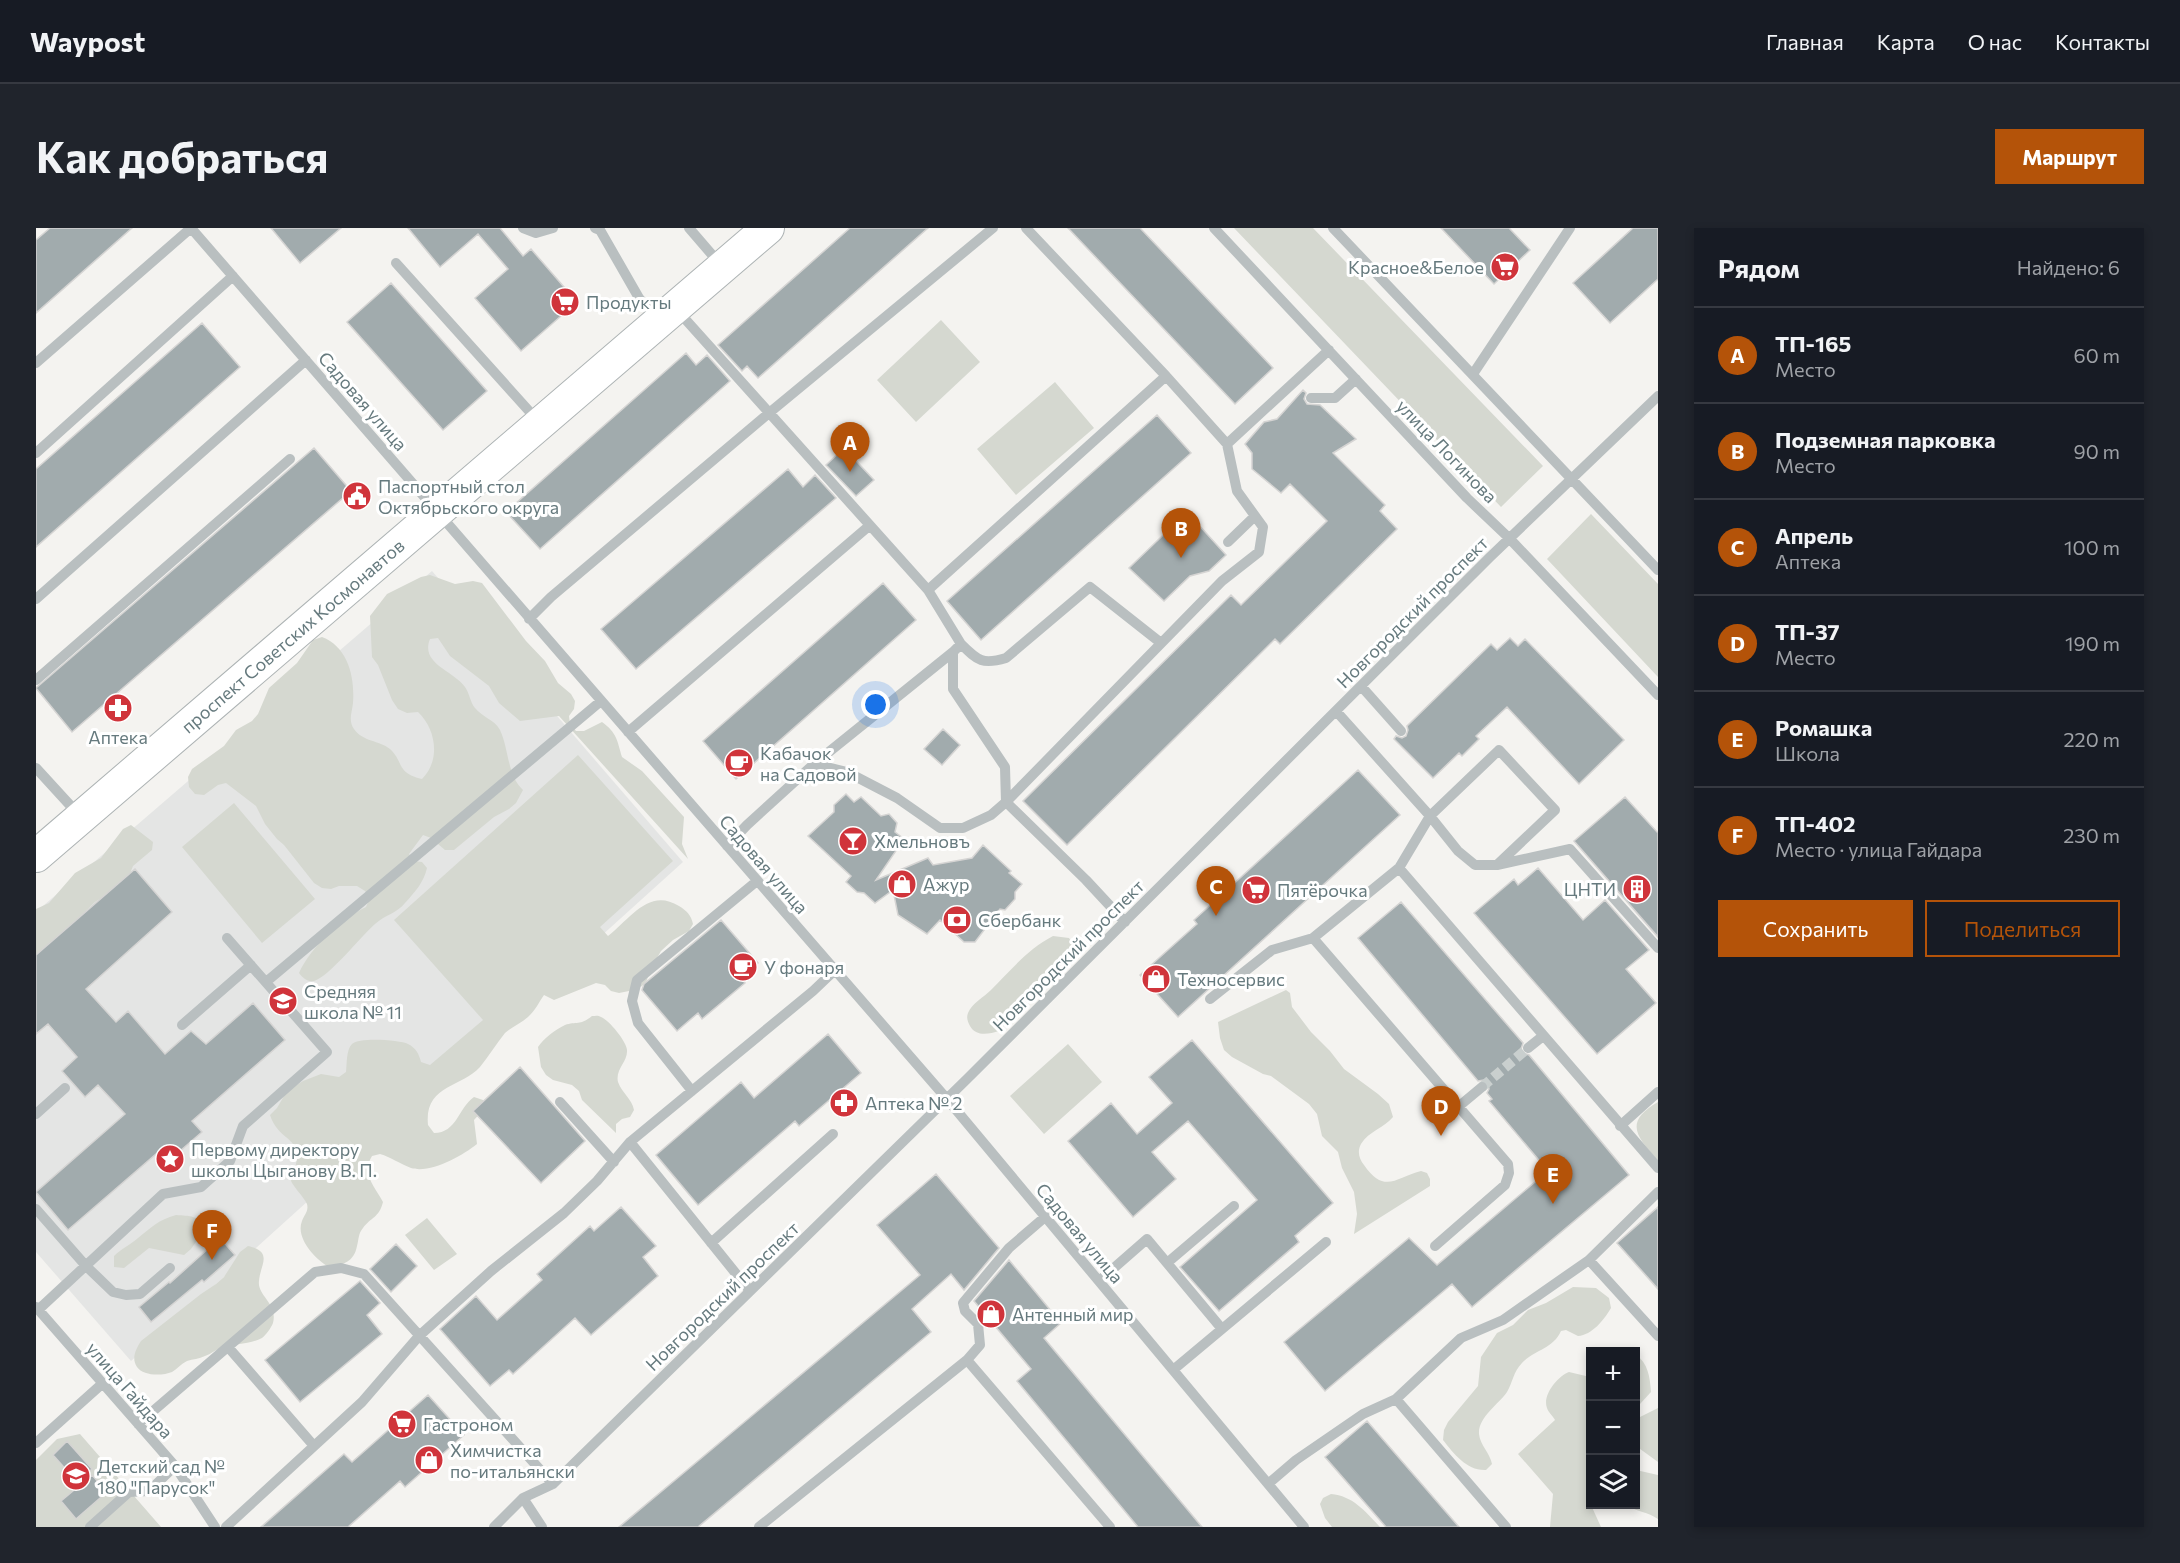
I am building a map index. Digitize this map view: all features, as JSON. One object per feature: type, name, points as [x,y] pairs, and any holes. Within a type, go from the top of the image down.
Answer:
[{"type":"main road","name":"проспект Советских Космонавтов","points":[[36,856],[768,228]]},
{"type":"street","points":[[36,363],[191,228]]},
{"type":"street","name":"Садовая улица","points":[[191,228],[946,1099],[1305,1527]]},
{"type":"street","points":[[523,228],[536,233],[553,228]]},
{"type":"street","points":[[688,228],[722,267]]},
{"type":"street","points":[[529,619],[551,597],[769,413],[993,228]]},
{"type":"street","points":[[814,765],[847,772],[897,798],[940,828],[963,828],[991,815],[1222,581],[1259,552],[1263,527],[1237,491],[1227,444],[1167,376],[1026,228]]},
{"type":"street","name":"улица Логинова","points":[[1214,228],[1467,498],[1509,538],[1658,695]]},
{"type":"street","points":[[1333,228],[1658,570]]},
{"type":"street","points":[[1473,374],[1570,228]]},
{"type":"street","points":[[599,229],[639,298],[667,315],[769,413],[928,590],[957,648],[953,689],[1005,767],[1005,802],[1125,922]]},
{"type":"street","points":[[396,263],[540,423]]},
{"type":"street","points":[[36,453],[233,276]]},
{"type":"street","points":[[1227,444],[1329,350]]},
{"type":"street","points":[[36,599],[306,360]]},
{"type":"street","points":[[928,590],[1167,376]]},
{"type":"street","points":[[1311,398],[1335,398],[1356,379]]},
{"type":"street","name":"Новгородский проспект","points":[[494,1527],[523,1498],[554,1484],[1125,922],[1509,538],[1658,396]]},
{"type":"street","points":[[36,680],[290,459]]},
{"type":"street","points":[[1228,542],[1255,516]]},
{"type":"street","points":[[628,732],[869,526]]},
{"type":"street","points":[[957,648],[990,663],[1006,658],[1090,587],[1161,643]]},
{"type":"street","points":[[727,846],[814,765],[957,648]]},
{"type":"street","points":[[1361,686],[1401,731]]},
{"type":"street","points":[[266,982],[601,701]]},
{"type":"street","points":[[1336,711],[1430,816],[1458,851],[1475,865],[1497,865],[1570,849],[1658,948]]},
{"type":"street","points":[[1210,999],[1272,950],[1313,938],[1399,868],[1430,816],[1499,750],[1555,810],[1497,865]]},
{"type":"street","points":[[36,768],[81,818]]},
{"type":"street","points":[[1399,868],[1658,1168]]},
{"type":"street","points":[[692,1091],[638,1023],[632,1001],[637,980],[757,881]]},
{"type":"street","points":[[37,1309],[163,1194],[201,1187],[230,1161],[243,1126],[327,1052],[227,938]]},
{"type":"street","points":[[1313,938],[1508,1164],[1509,1173],[1506,1185],[1435,1246]]},
{"type":"street","points":[[182,1025],[251,965]]},
{"type":"street","points":[[226,1527],[362,1402],[419,1336],[491,1271],[564,1213],[597,1181],[630,1142],[813,991],[834,971]]},
{"type":"street","points":[[1528,1048],[1543,1036]]},
{"type":"street","points":[[1458,1107],[1482,1087]]},
{"type":"street","points":[[36,1114],[65,1088]]},
{"type":"street","points":[[1620,1126],[1658,1092]]},
{"type":"street","points":[[560,1102],[614,1162]]},
{"type":"street","points":[[711,1243],[833,1134]]},
{"type":"street","points":[[630,1142],[750,1291]]},
{"type":"street","points":[[1268,1484],[1296,1460],[1364,1414],[1396,1399],[1461,1338],[1503,1320],[1589,1260],[1658,1192]]},
{"type":"street","points":[[1167,1263],[1234,1206]]},
{"type":"street","points":[[36,1209],[86,1266],[113,1292],[126,1295],[140,1294],[170,1268]]},
{"type":"street","points":[[759,1527],[967,1360],[980,1345],[978,1324],[965,1311],[963,1303],[1009,1248],[1045,1217]]},
{"type":"street","points":[[1099,1281],[1147,1239],[1222,1329]]},
{"type":"street","points":[[1173,1370],[1326,1242]]},
{"type":"street","points":[[1589,1260],[1658,1336]]},
{"type":"street","points":[[138,1424],[315,1272],[341,1268],[364,1274],[554,1484]]},
{"type":"street","name":"улица Гайдара","points":[[37,1309],[176,1466],[215,1527]]},
{"type":"street","points":[[228,1347],[314,1446]]},
{"type":"street","points":[[967,1360],[1110,1527]]},
{"type":"street","points":[[36,1443],[103,1383]]},
{"type":"street","points":[[1396,1399],[1506,1527]]},
{"type":"street","points":[[90,1527],[129,1492],[149,1491],[176,1466]]},
{"type":"street","points":[[523,1498],[542,1527]]},
{"type":"shaded area","points":[[1234,228],[1313,228],[1543,466],[1501,507]]},
{"type":"shaded area","points":[[941,320],[980,362],[916,422],[877,380]]},
{"type":"shaded area","points":[[1055,382],[1094,428],[1016,495],[977,449]]},
{"type":"shaded area","points":[[1591,514],[1658,584],[1658,677],[1547,559]]},
{"type":"shaded area","name":"Средняя школа № 11","points":[[432,571],[683,862],[131,1361],[36,1252],[36,912]]},
{"type":"shaded area","points":[[430,575],[455,584],[473,581],[482,583],[526,641],[545,661],[558,683],[571,694],[575,701],[574,709],[569,716],[570,724],[576,731],[584,731],[602,722],[614,733],[622,757],[642,771],[684,817],[682,844],[688,859],[559,716],[520,721],[499,703],[489,686],[450,656],[438,638],[430,639],[428,648],[434,661],[460,681],[475,708],[500,730],[514,777],[523,790],[516,803],[494,817],[454,850],[445,850],[431,838],[423,835],[409,854],[413,861],[422,862],[427,868],[416,891],[395,912],[375,924],[328,972],[314,981],[309,981],[299,973],[304,963],[337,927],[366,907],[370,898],[357,886],[339,886],[331,889],[322,888],[314,883],[265,824],[256,806],[226,783],[218,785],[204,795],[195,794],[189,787],[188,777],[192,769],[224,746],[236,730],[252,721],[258,714],[269,688],[297,663],[313,640],[322,637],[338,648],[348,664],[353,683],[351,719],[354,729],[366,739],[390,749],[408,774],[422,779],[432,763],[434,745],[432,736],[429,727],[418,712],[407,713],[398,709],[392,700],[378,665],[372,657],[370,616],[387,594],[421,577]]},
{"type":"shaded area","points":[[578,755],[673,861],[600,927],[608,936],[640,908],[658,900],[668,901],[682,908],[690,916],[693,924],[689,931],[673,940],[661,951],[647,980],[634,990],[619,993],[596,983],[554,1000],[544,995],[530,1015],[505,1033],[480,1067],[438,1095],[428,1112],[428,1125],[434,1133],[442,1132],[453,1125],[474,1097],[483,1100],[485,1108],[474,1120],[477,1144],[471,1149],[446,1163],[419,1169],[411,1168],[380,1154],[372,1156],[368,1169],[369,1175],[383,1202],[377,1214],[361,1230],[356,1251],[351,1259],[343,1264],[329,1267],[313,1254],[301,1234],[307,1204],[291,1181],[296,1166],[295,1147],[280,1132],[270,1115],[287,1091],[303,1081],[321,1074],[339,1077],[346,1072],[349,1050],[356,1042],[389,1040],[404,1043],[415,1049],[421,1062],[430,1065],[483,1020],[394,920]]},
{"type":"shaded area","points":[[234,803],[315,899],[262,943],[182,847]]},
{"type":"shaded area","points":[[131,825],[153,842],[152,850],[133,866],[127,881],[95,902],[36,959],[36,909],[49,903],[75,873],[101,858],[123,829]]},
{"type":"shaded area","points":[[1053,936],[1069,938],[1074,946],[1056,973],[999,1031],[983,1034],[976,1032],[967,1017],[972,1006],[1028,954]]},
{"type":"shaded area","points":[[1286,990],[1290,993],[1292,1007],[1344,1069],[1389,1104],[1393,1117],[1368,1136],[1359,1149],[1364,1165],[1371,1174],[1385,1182],[1398,1180],[1421,1171],[1427,1173],[1430,1179],[1430,1186],[1354,1234],[1357,1214],[1354,1192],[1342,1168],[1338,1152],[1322,1136],[1317,1114],[1309,1104],[1271,1076],[1232,1057],[1224,1050],[1220,1038],[1218,1022]]},
{"type":"shaded area","points":[[592,1016],[600,1016],[608,1022],[621,1037],[627,1050],[626,1058],[618,1073],[618,1082],[634,1110],[630,1117],[616,1124],[616,1133],[582,1100],[579,1091],[572,1085],[553,1080],[541,1067],[538,1047],[543,1040],[565,1025],[581,1022]]},
{"type":"shaded area","points":[[1068,1044],[1102,1082],[1044,1134],[1010,1096]]},
{"type":"shaded area","points":[[1658,1102],[1658,1161],[1644,1145],[1637,1130],[1637,1124],[1640,1117]]},
{"type":"shaded area","points":[[176,1215],[197,1219],[205,1229],[184,1255],[149,1248],[124,1268],[114,1267],[114,1256],[156,1224]]},
{"type":"shaded area","points":[[427,1218],[457,1254],[434,1270],[405,1235]]},
{"type":"shaded area","points":[[248,1246],[261,1252],[264,1260],[259,1286],[274,1316],[273,1323],[265,1335],[258,1340],[221,1348],[203,1357],[187,1361],[172,1372],[158,1375],[140,1370],[135,1364],[134,1357],[141,1341],[224,1277],[240,1252]]},
{"type":"shaded area","points":[[1573,1287],[1596,1288],[1609,1298],[1611,1308],[1593,1330],[1578,1336],[1566,1330],[1561,1331],[1553,1342],[1522,1363],[1507,1392],[1485,1416],[1480,1428],[1480,1438],[1492,1464],[1486,1470],[1467,1465],[1443,1440],[1444,1430],[1478,1386],[1481,1357],[1497,1333],[1513,1325],[1528,1310],[1546,1303]]},
{"type":"shaded area","points":[[1640,1358],[1646,1366],[1651,1392],[1640,1404]]},
{"type":"shaded area","points":[[1569,1372],[1586,1376],[1586,1509],[1593,1509],[1601,1527],[1550,1527],[1553,1494],[1518,1454],[1555,1420],[1548,1411],[1547,1397],[1556,1382]]},
{"type":"shaded area","points":[[1658,1408],[1658,1462],[1640,1449],[1640,1417]]},
{"type":"shaded area","name":"Детский сад № 180 \"Парусок\"","points":[[80,1434],[161,1527],[36,1527],[36,1460],[57,1439]]},
{"type":"shaded area","points":[[1640,1471],[1658,1475],[1658,1519],[1635,1509],[1640,1509]]},
{"type":"shaded area","points":[[1331,1494],[1352,1501],[1380,1527],[1332,1527],[1325,1518],[1320,1504],[1323,1498]]},
{"type":"building","points":[[50,228],[132,228],[36,313],[36,240]]},
{"type":"building","points":[[271,228],[341,228],[300,263]]},
{"type":"building","points":[[408,228],[500,228],[523,256],[531,249],[577,302],[521,351],[475,298],[508,269],[478,234],[440,267]]},
{"type":"building","points":[[850,228],[928,228],[758,378],[747,366],[742,371],[718,345]]},
{"type":"building","points":[[1068,228],[1140,228],[1273,368],[1235,404]]},
{"type":"building","points":[[1441,228],[1509,228],[1530,250],[1494,284]]},
{"type":"building","points":[[1633,228],[1658,228],[1658,279],[1610,323],[1573,283]]},
{"type":"building","points":[[391,283],[487,391],[443,430],[347,322]]},
{"type":"building","points":[[202,323],[240,367],[36,547],[36,469]]},
{"type":"building","points":[[686,353],[696,365],[707,355],[730,381],[540,549],[506,512]]},
{"type":"building","points":[[1303,390],[1306,393],[1304,399],[1307,404],[1320,405],[1356,439],[1333,453],[1385,505],[1380,511],[1397,529],[1280,644],[1275,639],[1067,845],[1023,801],[1231,595],[1241,605],[1327,521],[1290,484],[1281,493],[1252,469],[1252,453],[1245,444],[1264,422],[1277,419]]},
{"type":"building","points":[[1157,415],[1191,453],[981,640],[947,601]]},
{"type":"building","points":[[314,448],[351,491],[72,732],[36,688]]},
{"type":"building","points":[[844,448],[874,480],[856,496],[826,465]]},
{"type":"building","points":[[788,469],[803,487],[815,475],[836,498],[636,669],[601,629]]},
{"type":"building","points":[[1187,512],[1226,555],[1209,571],[1190,576],[1164,601],[1129,568]]},
{"type":"building","points":[[883,583],[916,620],[736,779],[703,741]]},
{"type":"building","points":[[1510,638],[1518,646],[1525,639],[1624,740],[1579,784],[1507,707],[1476,736],[1479,739],[1462,756],[1459,753],[1433,778],[1394,739],[1396,736],[1402,738],[1406,736],[1407,726],[1491,644],[1497,650]]},
{"type":"building","points":[[943,729],[960,745],[942,765],[924,749]]},
{"type":"building","points":[[1358,770],[1400,815],[1178,1017],[1140,975],[1197,924],[1194,920]]},
{"type":"building","points":[[846,794],[854,802],[861,797],[881,816],[889,814],[897,823],[895,832],[904,839],[876,880],[928,858],[933,865],[972,858],[983,845],[1022,884],[1015,892],[1015,899],[1005,910],[1000,909],[975,942],[964,942],[940,920],[927,934],[898,915],[893,890],[875,903],[864,893],[857,892],[846,882],[851,876],[808,836],[834,812],[834,805]]},
{"type":"building","name":"ЦНТИ","points":[[1625,797],[1658,833],[1658,937],[1574,841]]},
{"type":"building","points":[[1538,868],[1583,920],[1605,900],[1649,950],[1626,969],[1656,1003],[1597,1054],[1474,913],[1514,879],[1518,885]]},
{"type":"building","points":[[135,869],[172,912],[86,989],[116,1022],[128,1011],[165,1054],[191,1031],[206,1044],[253,1003],[285,1040],[192,1121],[202,1132],[165,1164],[156,1154],[68,1230],[36,1192],[125,1114],[98,1085],[85,1097],[62,1071],[77,1057],[48,1024],[36,1034],[36,955]]},
{"type":"building","points":[[1401,902],[1523,1043],[1521,1049],[1523,1053],[1529,1055],[1629,1175],[1472,1307],[1452,1284],[1325,1391],[1284,1342],[1409,1238],[1437,1265],[1548,1171],[1489,1101],[1492,1099],[1487,1093],[1488,1083],[1484,1080],[1478,1081],[1358,938]]},
{"type":"building","points":[[721,920],[758,963],[741,978],[745,983],[702,1019],[698,1013],[677,1031],[642,990],[644,984]]},
{"type":"building","points":[[828,1034],[861,1073],[799,1126],[795,1121],[698,1205],[656,1155],[741,1082],[754,1098]]},
{"type":"building","points":[[1192,1040],[1333,1203],[1295,1236],[1299,1242],[1219,1311],[1180,1267],[1257,1200],[1188,1121],[1152,1152],[1176,1179],[1133,1217],[1068,1141],[1111,1103],[1137,1134],[1172,1103],[1149,1077]]},
{"type":"building","points":[[520,1067],[585,1141],[541,1183],[473,1111]]},
{"type":"building","points":[[936,1174],[999,1248],[964,1290],[951,1274],[912,1309],[931,1332],[698,1527],[619,1527],[920,1275],[877,1225]]},
{"type":"building","points":[[621,1207],[656,1246],[643,1257],[658,1276],[591,1335],[575,1318],[513,1374],[509,1370],[490,1386],[440,1329],[476,1296],[497,1320],[542,1280],[537,1274],[590,1226],[594,1231]]},
{"type":"building","points":[[1658,1207],[1658,1289],[1617,1243]]},
{"type":"building","points":[[220,1238],[235,1255],[151,1322],[139,1307],[170,1283]]},
{"type":"building","points":[[396,1244],[417,1266],[391,1292],[370,1269]]},
{"type":"building","points":[[1009,1260],[1061,1323],[1044,1338],[1202,1527],[1138,1527],[1017,1381],[1031,1369],[974,1301]]},
{"type":"building","points":[[360,1281],[380,1303],[367,1315],[382,1334],[300,1402],[265,1360]]},
{"type":"building","points":[[428,1395],[464,1435],[405,1487],[400,1481],[348,1527],[261,1527],[344,1454],[352,1462]]},
{"type":"building","points":[[1367,1421],[1459,1527],[1386,1527],[1325,1457]]},
{"type":"building","points":[[67,1441],[92,1469],[77,1482],[53,1455]]},
{"type":"building","points":[[92,1475],[107,1492],[76,1519],[61,1501]]},
{"type":"tunnel","points":[[1482,1087],[1528,1048]]},
{"type":"place","name":"Красное&Белое","points":[[1505,267]]},
{"type":"place","name":"Продукты","points":[[565,302]]},
{"type":"place","name":"ТП-165","points":[[850,472]]},
{"type":"place","name":"Паспортный стол Октябрьского округа","points":[[357,496]]},
{"type":"place","name":"Подземная парковка","points":[[1181,558]]},
{"type":"place","name":"Аптека","points":[[118,708]]},
{"type":"place","name":"Кабачок на Садовой","points":[[739,763]]},
{"type":"place","name":"Хмельновъ","points":[[853,841]]},
{"type":"place","name":"Ажур","points":[[902,884]]},
{"type":"place","name":"ЦНТИ","points":[[1637,889]]},
{"type":"place","name":"Пятёрочка","points":[[1256,890]]},
{"type":"place","name":"Апрель","points":[[1216,916]]},
{"type":"place","name":"Сбербанк","points":[[957,920]]},
{"type":"place","name":"У фонаря","points":[[743,967]]},
{"type":"place","name":"Техносервис","points":[[1156,979]]},
{"type":"place","name":"Средняя школа № 11","points":[[283,1001]]},
{"type":"place","name":"Аптека № 2","points":[[844,1103]]},
{"type":"place","name":"ТП-37","points":[[1441,1136]]},
{"type":"place","name":"Первому директору школы Цыганову В. П.","points":[[170,1159]]},
{"type":"place","name":"Ромашка","points":[[1553,1204]]},
{"type":"place","name":"ТП-402","points":[[212,1260]]},
{"type":"place","name":"Антенный мир","points":[[991,1314]]},
{"type":"place","name":"Гастроном","points":[[402,1424]]},
{"type":"place","name":"Химчистка по-итальянски","points":[[429,1460]]},
{"type":"place","name":"Детский сад № 180 \"Парусок\"","points":[[76,1476]]}]
